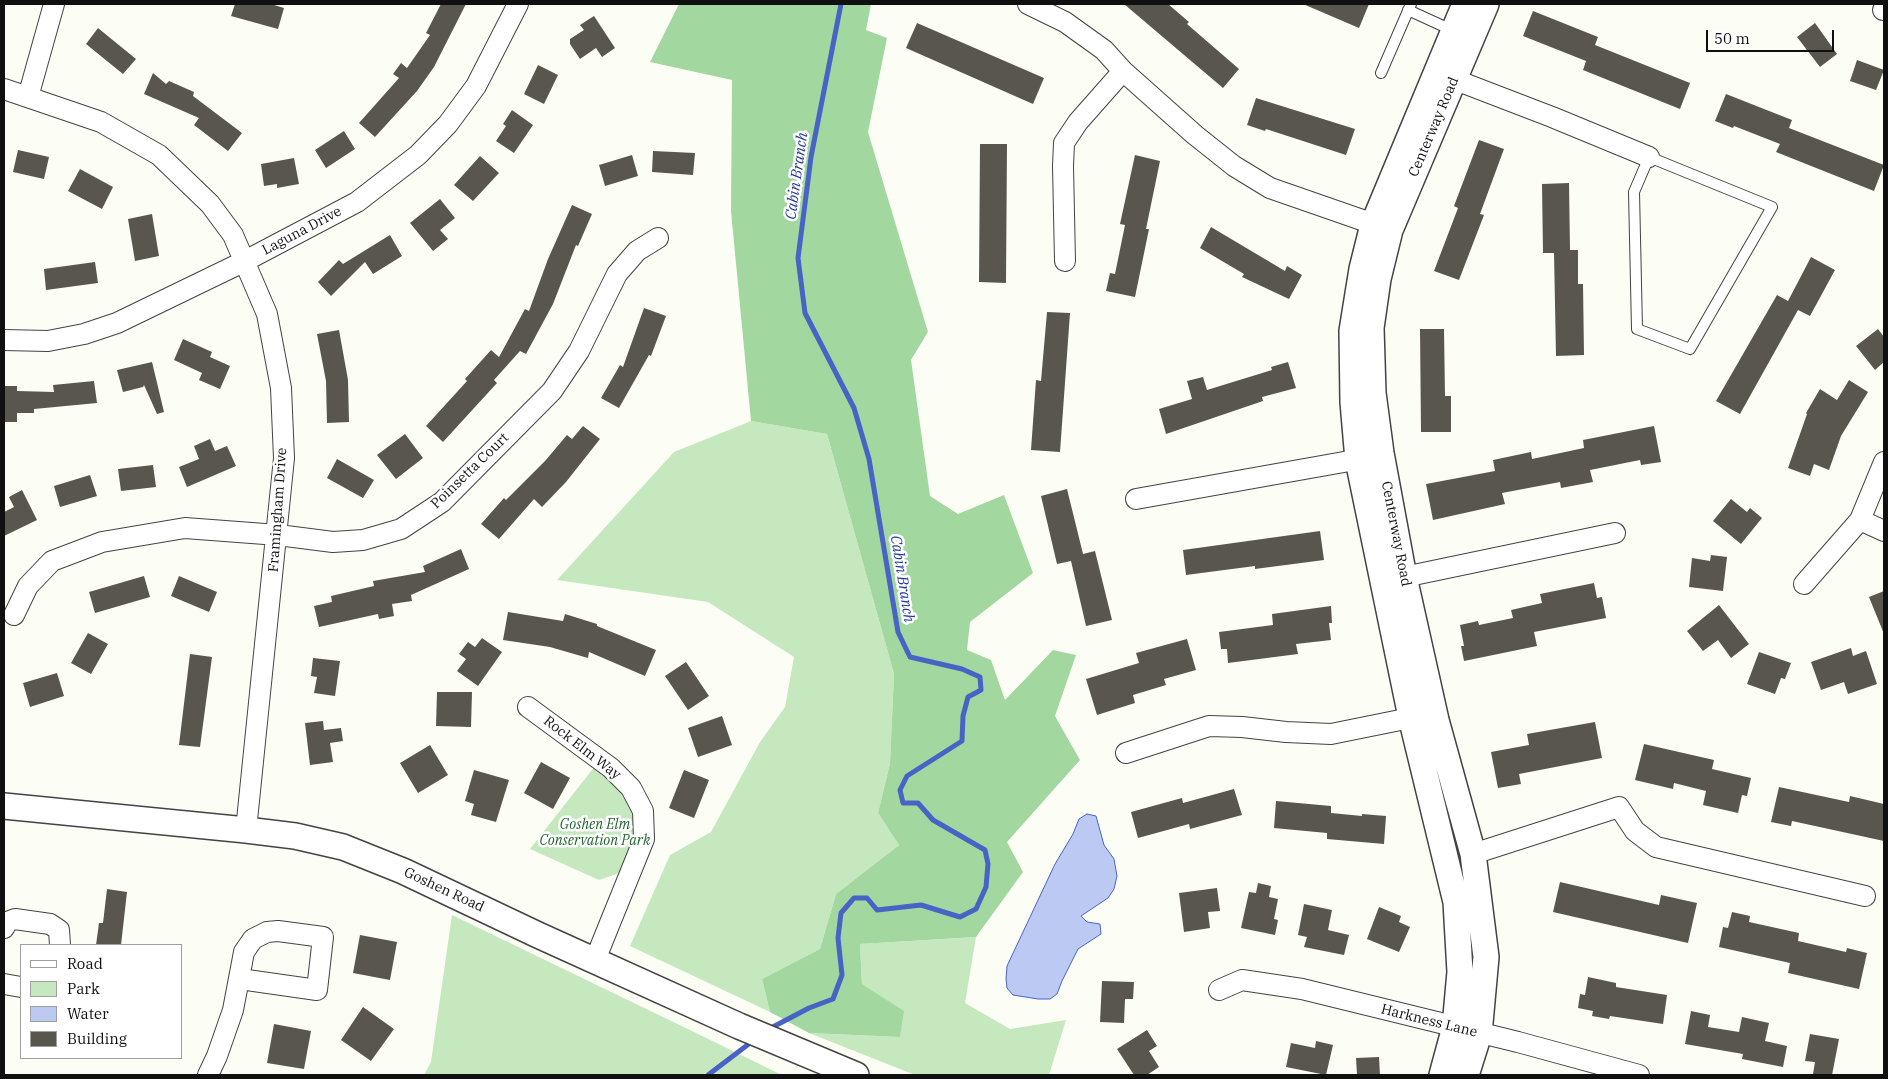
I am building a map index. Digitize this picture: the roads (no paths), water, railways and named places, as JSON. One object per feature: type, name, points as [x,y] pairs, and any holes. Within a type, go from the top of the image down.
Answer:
[{"type":"street","points":[[28,97],[54,4]]},
{"type":"street","name":"Laguna Drive","points":[[4,340],[48,341],[84,334],[117,322],[245,261],[357,202],[418,155],[448,124],[476,86],[518,4]]},
{"type":"street","points":[[1028,4],[1064,22],[1104,50],[1123,71],[1194,135],[1234,166],[1270,188],[1381,227]]},
{"type":"street","name":"Centerway Road","points":[[1462,34],[1465,4]]},
{"type":"street","name":"Centerway Road","points":[[1442,1075],[1455,1027],[1460,972],[1456,902],[1423,715],[1370,458],[1373,393],[1371,328],[1378,279],[1381,227],[1462,34],[1486,4]]},
{"type":"street","points":[[1065,261],[1064,143],[1078,122],[1123,71]]},
{"type":"street","points":[[1444,76],[1650,157]]},
{"type":"street","name":"Framingham Drive","points":[[4,90],[101,122],[159,155],[210,204],[233,235],[267,314],[281,388],[284,458],[278,535],[246,830]]},
{"type":"street","name":"Poinsetta Court","points":[[14,615],[28,586],[52,561],[102,542],[184,528],[278,535],[334,542],[363,540],[401,530],[442,502],[552,391],[579,351],[617,274],[637,251],[658,238]]},
{"type":"street","points":[[1136,499],[1370,458]]},
{"type":"street","name":"Centerway Road","points":[[1370,458],[1404,577],[1423,715],[1473,854],[1486,957],[1479,1034],[1466,1075]]},
{"type":"street","points":[[1804,584],[1860,520],[1884,462]]},
{"type":"street","points":[[1860,520],[1884,531]]},
{"type":"street","points":[[1404,577],[1616,533]]},
{"type":"street","name":"Rock Elm Way","points":[[528,707],[611,768],[631,788],[643,810],[644,839],[595,960]]},
{"type":"street","points":[[1126,753],[1209,726],[1242,726],[1286,732],[1331,734],[1423,715]]},
{"type":"street","name":"Goshen Road","points":[[4,806],[246,830],[295,836],[343,847],[403,871],[538,935],[739,1026],[856,1075]]},
{"type":"street","points":[[1473,854],[1618,807],[1635,831],[1656,847],[1865,896]]},
{"type":"street","points":[[4,928],[7,922],[15,919],[50,924],[59,930],[60,944]]},
{"type":"street","points":[[208,1075],[217,1056],[233,1010],[240,979]]},
{"type":"street","name":"Harkness Lane","points":[[1219,990],[1242,980],[1275,984],[1518,1042],[1639,1075]]},
{"type":"street","points":[[4,984],[20,987]]},
{"type":"lane","points":[[1380,73],[1409,7],[1462,34]]},
{"type":"lane","points":[[1650,157],[1772,207],[1690,349],[1637,329],[1634,192],[1650,157]]},
{"type":"water","points":[[1087,814],[1096,816],[1104,845],[1114,859],[1117,876],[1114,889],[1108,898],[1081,916],[1087,922],[1100,924],[1101,934],[1078,949],[1057,994],[1050,999],[1013,995],[1007,988],[1007,966],[1055,864],[1073,834],[1079,819]]},
{"type":"waterway","name":"Cabin Branch","points":[[767,1030],[809,1008],[833,999],[842,975],[838,938],[841,913],[854,898],[867,898],[877,910],[921,905],[960,917],[976,909],[986,887],[988,864],[985,850],[933,820],[918,803],[903,803],[900,790],[907,776],[962,741],[963,716],[968,697],[981,690],[980,677],[962,669],[910,657],[898,632],[869,459],[854,408],[805,313],[798,258],[811,157],[841,4]]},
{"type":"waterway","name":"Cabin Branch","points":[[708,1075],[754,1040]]},
{"type":"park label","name":"Goshen Elm Conservation Park","points":[[595,834]]}]
